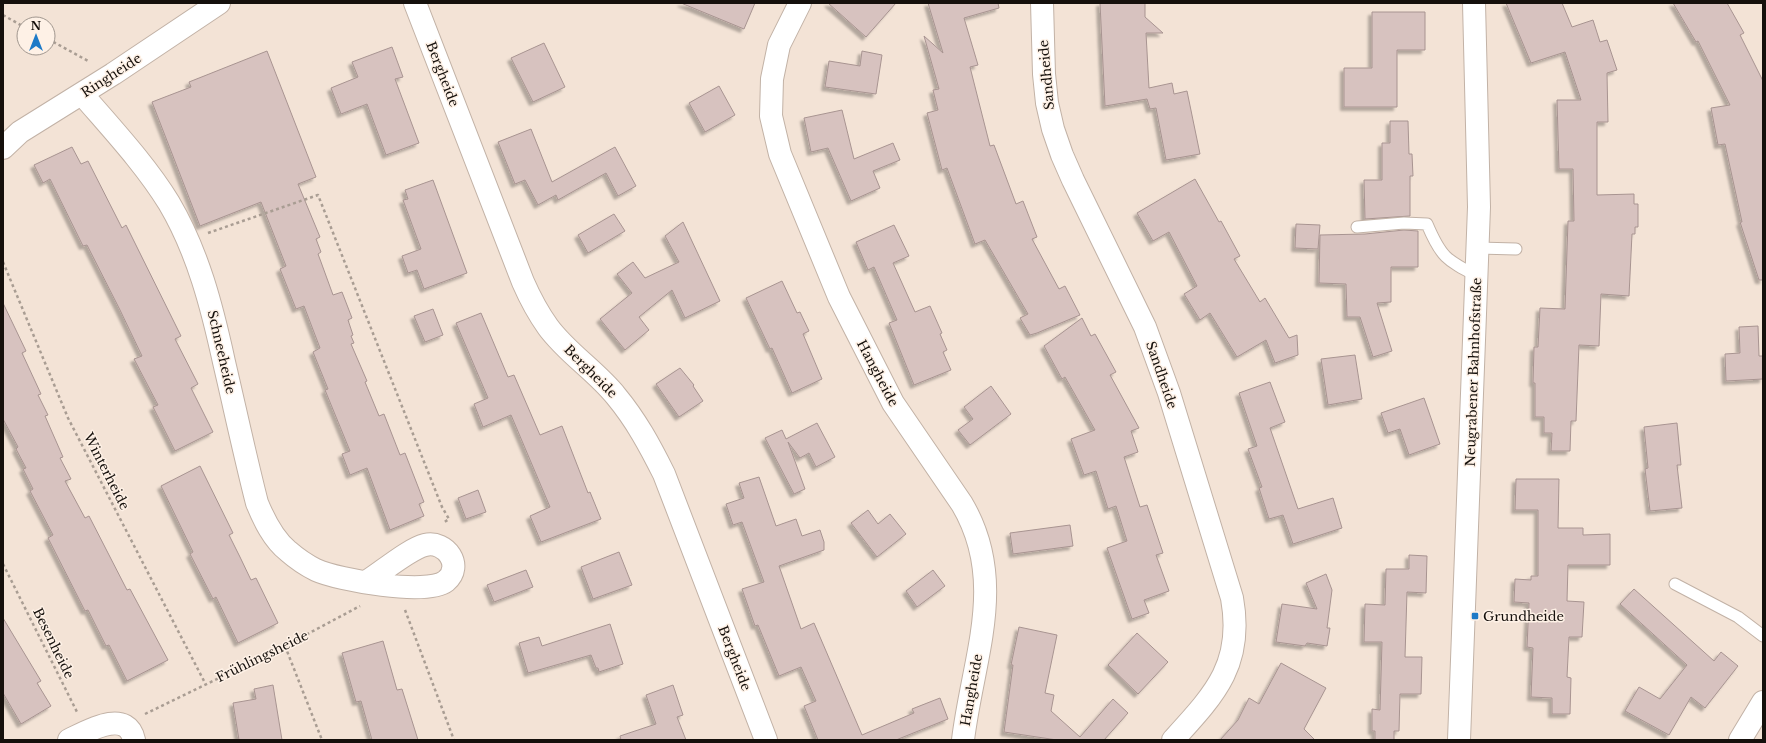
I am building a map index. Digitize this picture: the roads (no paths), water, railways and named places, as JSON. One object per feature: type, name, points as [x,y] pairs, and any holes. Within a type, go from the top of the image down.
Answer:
[{"type":"street","name":"Ringheide","points":[[3,148],[20,132],[113,74],[219,3]]},
{"type":"street","name":"Bergheide","points":[[415,3],[523,282],[534,305],[548,328],[566,348],[616,395],[633,418],[649,444],[664,474],[766,740]]},
{"type":"street","name":"Hangheide","points":[[800,3],[779,45],[772,79],[771,116],[780,154],[839,297],[892,403],[973,521],[980,542],[987,584],[985,611],[962,740]]},
{"type":"street","name":"Sandheide","points":[[1042,3],[1044,74],[1047,103],[1055,135],[1073,180],[1145,327],[1169,393],[1232,598],[1235,620],[1234,643],[1224,675],[1215,692],[1173,740]]},
{"type":"street","name":"Neugrabener Bahnhofstraße","points":[[1459,740],[1480,207],[1474,3]]},
{"type":"street","name":"Schneeheide","points":[[82,94],[156,184],[169,204],[187,240],[205,283],[252,482],[263,517],[287,550],[316,570],[333,576],[366,592],[398,586],[418,588],[441,584],[448,580],[453,567],[451,556],[442,547],[427,545],[407,554],[366,592]]},
{"type":"street","points":[[1740,740],[1763,702]]},
{"type":"street","points":[[77,736],[109,723],[121,724],[131,734]]},
{"type":"lane","points":[[1357,227],[1404,223],[1427,224],[1437,247],[1451,263],[1477,276]]},
{"type":"lane","points":[[1478,248],[1516,249]]},
{"type":"lane","points":[[1675,584],[1738,617],[1763,636]]},
{"type":"place","name":"Grundheide","points":[[1475,616]]}]
